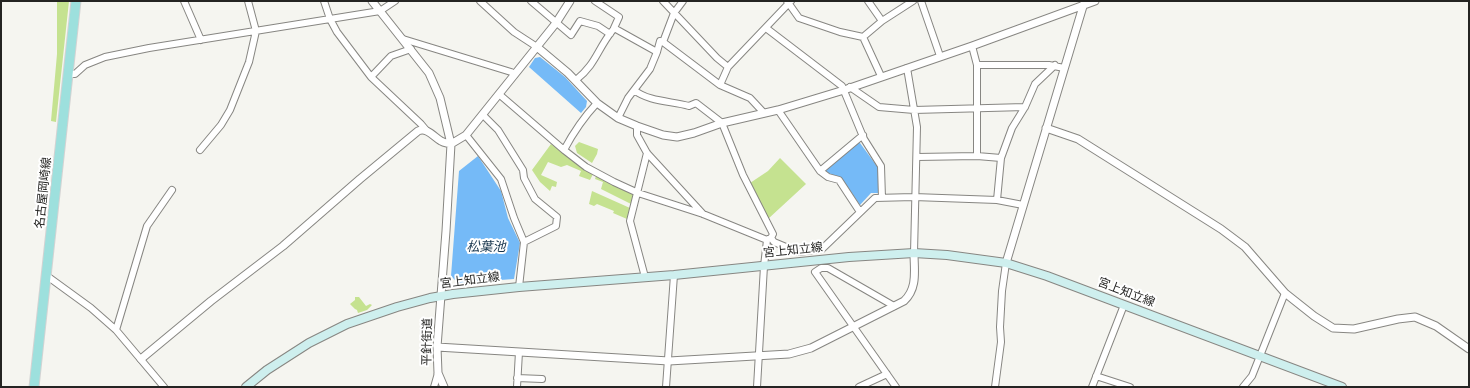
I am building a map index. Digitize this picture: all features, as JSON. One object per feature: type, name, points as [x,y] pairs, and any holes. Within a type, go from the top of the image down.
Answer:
[{"type":"main road","name":"名古屋岡崎線","points":[[34,387],[76,1]]},
{"type":"main road","name":"宮上知立線","points":[[246,387],[267,370],[309,343],[347,324],[397,307],[441,296],[519,287],[674,275],[849,257],[914,253],[947,255],[1006,263],[1047,276],[1342,387]]},
{"type":"street","points":[[184,1],[201,40]]},
{"type":"street","points":[[200,150],[221,125],[230,110],[249,62],[256,31],[248,1]]},
{"type":"street","points":[[324,1],[330,19],[337,32],[371,77],[426,130],[440,141],[451,144],[466,135],[500,95],[556,23],[570,1]]},
{"type":"street","name":"平針街道","points":[[372,1],[429,73],[440,98],[451,144],[437,347],[438,373],[444,387]]},
{"type":"street","points":[[69,74],[75,74],[85,65],[105,57],[149,48],[380,11],[395,1]]},
{"type":"street","points":[[480,1],[514,32],[537,47],[576,80],[597,103],[618,118],[664,135],[677,136],[694,133],[722,123],[778,110],[847,88],[972,46],[1084,3],[1095,1]]},
{"type":"street","points":[[531,1],[571,35],[580,21],[598,26],[610,34]]},
{"type":"street","points":[[576,80],[586,72],[593,63],[619,17],[595,1]]},
{"type":"street","points":[[663,1],[717,58],[728,67]]},
{"type":"street","points":[[618,118],[628,98],[650,69],[660,41],[663,42],[674,13],[682,1]]},
{"type":"street","points":[[720,85],[728,67],[766,28],[789,1],[799,18],[840,32],[863,37]]},
{"type":"street","points":[[868,1],[882,21]]},
{"type":"street","points":[[863,37],[882,21],[913,1]]},
{"type":"street","points":[[921,1],[940,56]]},
{"type":"street","points":[[996,387],[1001,342],[1000,327],[1006,263],[1084,3]]},
{"type":"street","points":[[614,28],[657,52]]},
{"type":"street","points":[[766,28],[842,86],[879,107],[914,110],[978,107],[1026,107]]},
{"type":"street","points":[[863,37],[881,76]]},
{"type":"street","points":[[403,39],[515,74]]},
{"type":"street","points":[[663,42],[720,85],[750,98],[764,113]]},
{"type":"street","points":[[972,46],[977,65],[978,156]]},
{"type":"street","points":[[371,77],[391,56],[411,49]]},
{"type":"street","points":[[977,65],[1055,66],[1064,68]]},
{"type":"street","points":[[996,200],[1001,158],[1012,128],[1026,107],[1035,84],[1055,66]]},
{"type":"street","points":[[437,347],[669,361],[789,354],[805,350],[904,301],[912,292],[914,283],[914,197],[917,157],[917,127],[907,68]]},
{"type":"street","points":[[847,88],[863,135],[881,166],[882,198]]},
{"type":"street","points":[[634,90],[641,96],[678,102],[689,106],[696,103],[722,123],[743,175],[773,234],[769,239],[764,266],[757,387]]},
{"type":"street","points":[[500,95],[586,167],[614,182],[638,193],[703,214],[769,239],[798,252],[822,249],[875,198],[914,197],[996,200],[1023,205]]},
{"type":"street","points":[[564,150],[576,129],[597,103]]},
{"type":"street","points":[[778,110],[820,171],[828,177],[839,180],[860,212]]},
{"type":"street","points":[[483,115],[498,130],[523,170],[524,178],[535,199],[557,218],[556,226],[524,242]]},
{"type":"street","points":[[637,126],[637,135],[647,153],[703,214]]},
{"type":"street","points":[[1046,128],[1078,139],[1221,229],[1245,246],[1285,293],[1314,316],[1333,328],[1354,329],[1398,319],[1415,317],[1436,326],[1469,349]]},
{"type":"street","points":[[141,359],[283,246],[418,131],[426,130]]},
{"type":"street","points":[[466,135],[501,179],[524,242],[519,287]]},
{"type":"street","points":[[820,171],[863,135]]},
{"type":"street","points":[[645,277],[630,221],[647,153]]},
{"type":"street","points":[[917,157],[978,156],[1001,158]]},
{"type":"street","points":[[116,330],[146,226],[172,190]]},
{"type":"street","points":[[894,306],[828,268],[821,268],[815,272],[896,387]]},
{"type":"street","points":[[666,387],[674,275]]},
{"type":"street","points":[[47,276],[91,308],[116,330],[164,387]]},
{"type":"street","points":[[1243,387],[1252,376],[1285,293]]},
{"type":"street","points":[[1092,387],[1124,305]]},
{"type":"street","points":[[517,387],[519,352]]},
{"type":"street","points":[[434,387],[438,373]]},
{"type":"street","points":[[859,387],[887,374]]},
{"type":"street","points":[[1096,376],[1130,387]]},
{"type":"street","points":[[517,378],[542,380]]},
{"type":"green space","points":[[57,1],[69,1],[56,122],[51,121],[57,54]]},
{"type":"green space","points":[[579,142],[598,149],[592,163],[577,153],[575,146]]},
{"type":"green space","points":[[551,144],[593,174],[590,180],[579,176],[581,171],[567,165],[561,167],[548,162],[541,175],[557,182],[556,187],[552,186],[550,191],[540,182],[532,170]]},
{"type":"green space","points":[[780,158],[806,184],[768,219],[750,183],[768,171]]},
{"type":"green space","points":[[596,176],[635,195],[631,204],[601,189],[603,182],[595,179]]},
{"type":"green space","points":[[592,191],[630,208],[627,219],[613,213],[614,211],[597,204],[594,206],[589,204]]},
{"type":"green space","points":[[355,297],[359,297],[366,306],[370,304],[372,305],[367,310],[358,313],[357,310],[350,304],[355,300]]},
{"type":"water","points":[[540,57],[565,77],[587,101],[586,107],[581,113],[529,67],[535,58]]},
{"type":"water","points":[[857,143],[860,143],[879,169],[878,193],[871,193],[860,205],[842,179],[824,171]]},
{"type":"water","name":"松葉池","points":[[478,156],[501,191],[508,218],[520,243],[514,279],[458,283],[451,276],[459,171]]}]
